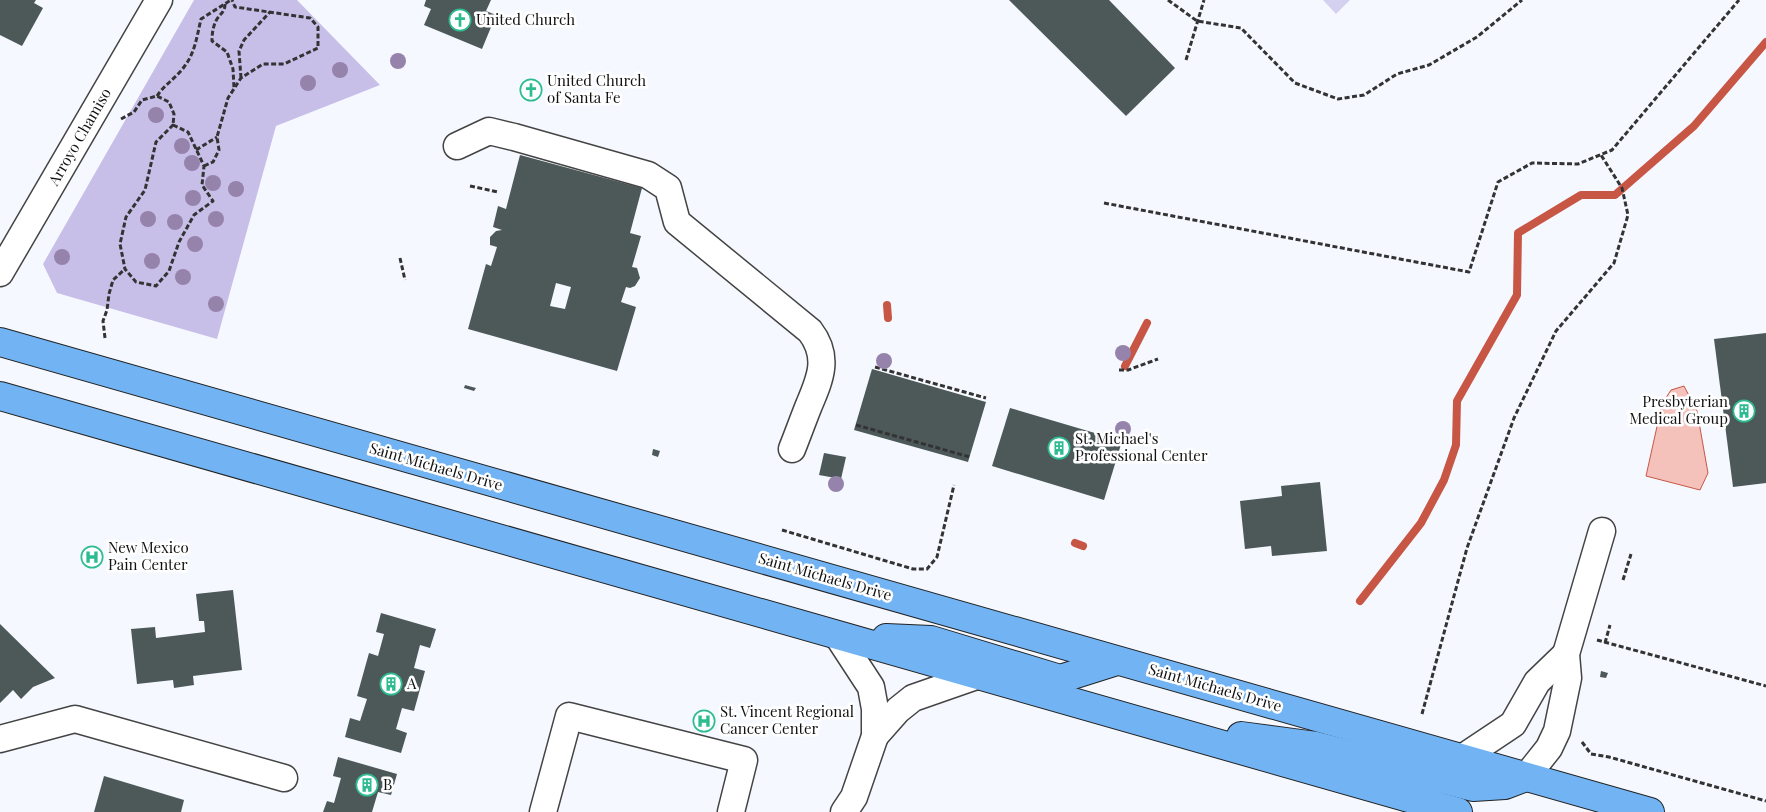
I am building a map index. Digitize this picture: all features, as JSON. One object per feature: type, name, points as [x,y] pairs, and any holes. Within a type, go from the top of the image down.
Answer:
[{"type":"main road","name":"Saint Michaels Drive","points":[[0,342],[1650,812]]},
{"type":"main road","points":[[0,396],[1458,812]]},
{"type":"main road","points":[[837,635],[931,640],[1060,679],[1117,661]]},
{"type":"main road","points":[[1153,725],[1316,746],[1473,787],[1505,785],[1526,776]]},
{"type":"street","name":"Arroyo Chamiso","points":[[0,273],[160,0]]},
{"type":"street","points":[[457,146],[489,131],[648,175],[668,188],[677,222],[810,332],[819,346],[821,357],[820,378],[792,449]]},
{"type":"street","points":[[1526,776],[1549,748],[1557,731],[1568,678],[1566,654],[1602,531]]},
{"type":"street","points":[[837,635],[871,687],[875,709],[875,736],[854,797],[844,812]]},
{"type":"street","points":[[1462,758],[1513,724],[1537,682],[1566,654]]},
{"type":"street","points":[[875,736],[898,710],[913,698],[980,675]]},
{"type":"street","points":[[543,812],[569,716],[744,760],[731,812]]},
{"type":"street","points":[[0,739],[75,719],[284,778]]},
{"type":"path","points":[[157,96],[162,88],[184,67],[195,49],[201,19],[232,0],[235,7],[310,18],[318,27],[318,48],[284,64],[263,64],[241,78],[228,98],[217,137],[219,150],[212,162],[204,166]]},
{"type":"path","points":[[1168,0],[1197,22],[1241,28],[1295,83],[1338,99],[1364,95],[1397,74],[1428,65],[1477,37],[1522,0]]},
{"type":"path","points":[[1186,60],[1204,0]]},
{"type":"path","points":[[1104,203],[1469,272],[1498,182],[1532,163],[1578,164],[1612,150],[1739,0]]},
{"type":"path","points":[[225,4],[225,10],[217,19],[212,32],[212,41],[227,52],[233,69],[234,88]]},
{"type":"path","points":[[241,78],[239,51],[244,40],[271,12]]},
{"type":"path","points":[[115,118],[122,119],[134,112],[142,100],[157,96],[169,102],[174,114],[173,125],[156,142],[145,190],[126,217],[120,244],[126,269],[136,282],[156,286],[169,271],[179,242],[194,215],[213,201],[202,185],[204,166],[188,132],[173,125]]},
{"type":"path","points":[[196,150],[217,137]]},
{"type":"path","points":[[1422,714],[1467,548],[1514,418],[1556,331],[1614,263],[1628,215],[1622,188],[1601,154]]},
{"type":"path","points":[[470,186],[498,192]]},
{"type":"path","points":[[400,258],[405,280]]},
{"type":"path","points":[[105,338],[103,321],[113,280],[126,269]]},
{"type":"path","points":[[1119,370],[1128,370],[1158,359]]},
{"type":"path","points":[[875,366],[986,398]]},
{"type":"path","points":[[856,425],[970,457]]},
{"type":"path","points":[[782,530],[913,569],[927,568],[937,557],[954,485]]},
{"type":"path","points":[[1623,580],[1631,554]]},
{"type":"path","points":[[1605,643],[1610,625]]},
{"type":"path","points":[[1592,639],[1766,686]]},
{"type":"path","points":[[1577,735],[1591,754],[1609,757],[1766,802]]},
{"type":"shaded area","points":[[194,0],[297,0],[380,85],[276,126],[217,339],[57,293],[43,264]]},
{"type":"shaded area","points":[[1323,0],[1350,0],[1336,14]]},
{"type":"shaded area","points":[[1684,386],[1697,411],[1708,473],[1700,490],[1646,476],[1662,404],[1671,390]]},
{"type":"building","points":[[0,0],[36,0],[34,3],[43,8],[22,46],[0,35]]},
{"type":"building","name":"United Church","points":[[426,0],[491,0],[486,11],[496,15],[482,49],[424,25],[431,9],[424,6]]},
{"type":"building","points":[[1009,0],[1109,0],[1175,68],[1126,116]]},
{"type":"building","points":[[520,155],[642,188],[630,233],[641,236],[632,267],[637,268],[640,278],[635,286],[626,287],[621,302],[636,307],[617,371],[468,329],[486,264],[491,266],[497,247],[490,245],[490,237],[496,231],[502,230],[493,227],[498,206],[506,209]],"holes":[[[556,283],[571,287],[565,309],[550,306]]]},
{"type":"building","name":"Presbyterian Medical Group","points":[[1766,333],[1766,483],[1733,487],[1714,339]]},
{"type":"building","points":[[872,369],[986,402],[968,462],[854,430]]},
{"type":"building","points":[[465,385],[476,388],[474,391],[464,388]]},
{"type":"building","name":"St. Michael's Professional Center","points":[[1010,408],[1122,441],[1104,500],[992,466]]},
{"type":"building","points":[[653,449],[660,451],[658,457],[652,455]]},
{"type":"building","points":[[824,453],[846,457],[841,479],[819,475]]},
{"type":"building","points":[[1320,482],[1327,551],[1272,556],[1271,546],[1245,549],[1240,501],[1282,496],[1281,486]]},
{"type":"building","points":[[233,590],[242,670],[193,676],[194,685],[174,688],[173,680],[137,684],[131,629],[155,627],[156,638],[205,632],[204,621],[199,621],[196,594]]},
{"type":"building","name":"A","points":[[381,613],[436,629],[430,648],[420,645],[414,668],[425,671],[414,711],[402,708],[396,729],[407,733],[401,753],[345,737],[350,718],[360,721],[367,699],[357,696],[369,653],[378,656],[384,634],[376,632]]},
{"type":"building","points":[[0,624],[55,678],[33,687],[21,699],[13,690],[0,703]]},
{"type":"building","points":[[1601,671],[1608,673],[1606,678],[1600,677]]},
{"type":"building","name":"B","points":[[338,757],[397,774],[391,795],[378,792],[372,812],[323,812],[327,801],[334,803],[341,778],[333,776]]},
{"type":"building","points":[[104,776],[184,800],[181,812],[94,812]]},
{"type":"waterway","points":[[1360,601],[1421,523],[1444,480],[1456,445],[1457,401],[1517,295],[1518,233],[1581,195],[1615,195],[1694,126],[1766,42]]},
{"type":"waterway","points":[[887,305],[888,318]]},
{"type":"waterway","points":[[1125,366],[1147,323]]},
{"type":"waterway","points":[[1075,543],[1083,546]]},
{"type":"place","name":"United Church","points":[[460,20]]},
{"type":"place","name":"United Church of Santa Fe","points":[[531,90]]},
{"type":"place","name":"Presbyterian Medical Group","points":[[1744,411]]},
{"type":"place","name":"St. Michael's Professional Center","points":[[1059,448]]},
{"type":"place","name":"New Mexico Pain Center","points":[[92,557]]},
{"type":"place","name":"A","points":[[391,684]]},
{"type":"place","name":"St. Vincent Regional Cancer Center","points":[[704,721]]},
{"type":"place","name":"B","points":[[367,785]]}]
